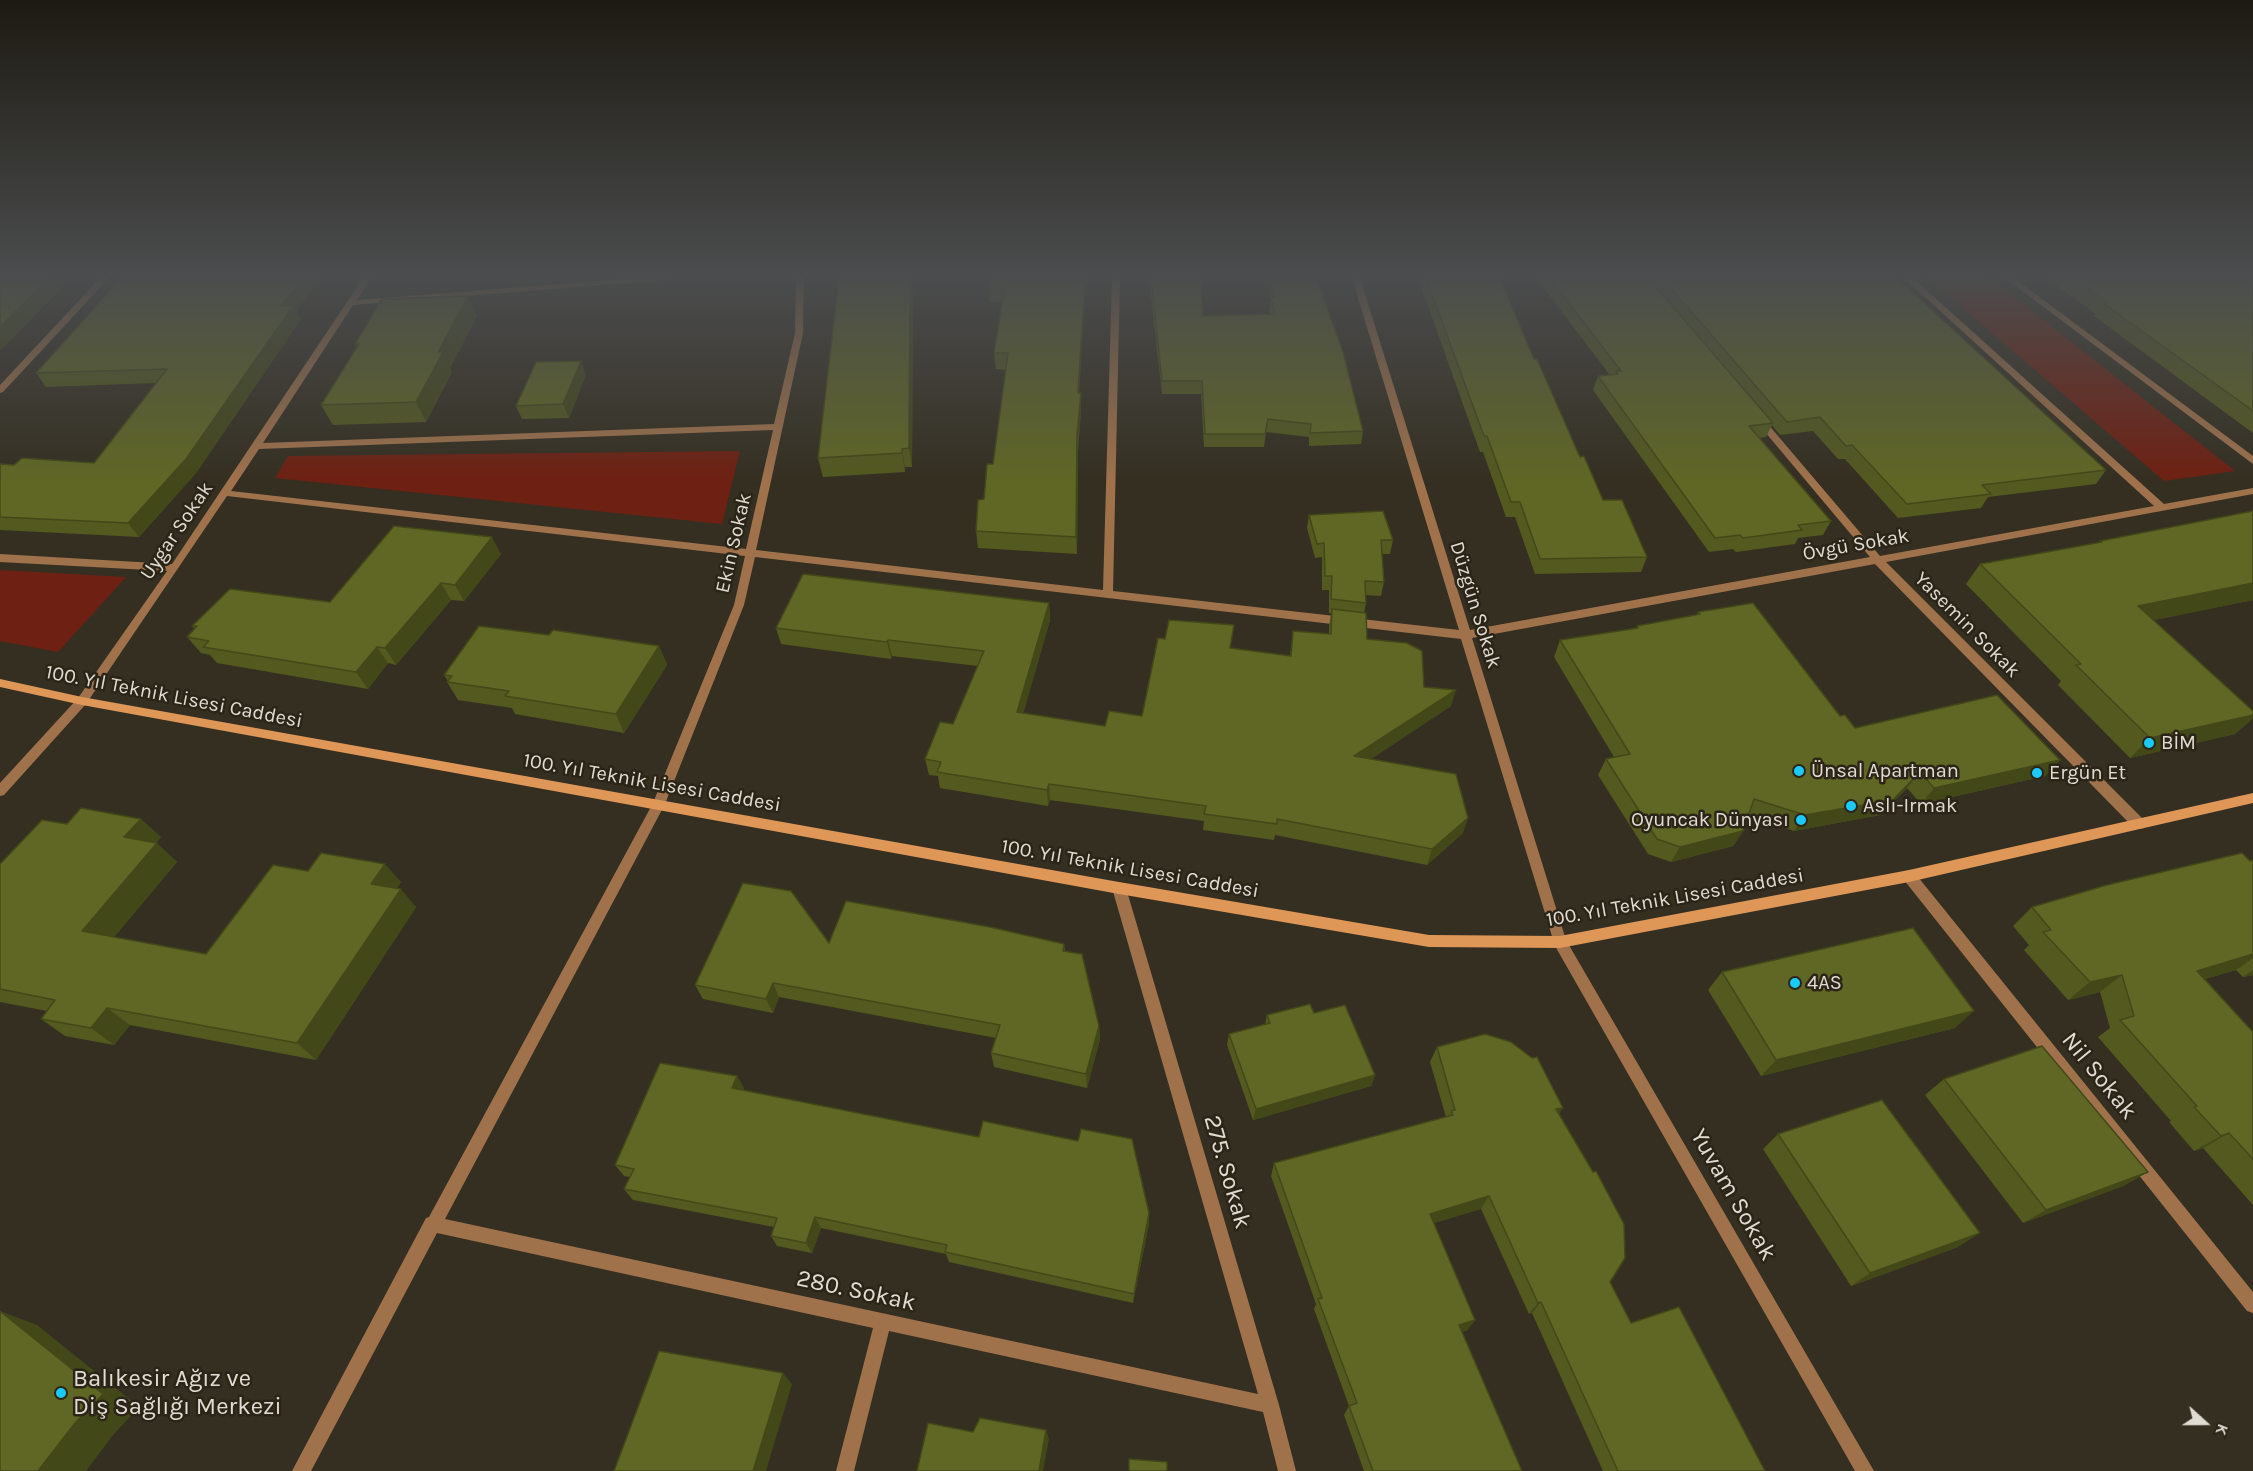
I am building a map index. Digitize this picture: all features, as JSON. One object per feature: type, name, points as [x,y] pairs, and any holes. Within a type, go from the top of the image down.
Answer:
[{"type":"main road","name":"100. Yıl Teknik Lisesi Caddesi","points":[[0,683],[82,701],[1119,888],[1429,941],[1560,942],[1909,876],[2253,798]]},
{"type":"street","points":[[0,390],[41,347]]},
{"type":"street","name":"Uygar Sokak","points":[[0,792],[82,701],[175,568],[322,347]]},
{"type":"street","name":"Ekin Sokak","points":[[301,1471],[659,804],[739,605],[796,347]]},
{"type":"street","points":[[1108,594],[1114,347]]},
{"type":"street","name":"Düzgün Sokak","points":[[1377,347],[1560,942]]},
{"type":"street","points":[[1984,347],[2162,508]]},
{"type":"street","points":[[2101,347],[2253,461]]},
{"type":"street","name":"Yasemin Sokak","points":[[1747,405],[1877,559],[2139,824]]},
{"type":"street","points":[[256,446],[778,427]]},
{"type":"street","name":"Övgü Sokak","points":[[225,493],[1465,634],[2253,491]]},
{"type":"street","points":[[0,558],[175,568]]},
{"type":"street","name":"Nil Sokak","points":[[1909,876],[2253,1305]]},
{"type":"street","name":"275. Sokak","points":[[1119,888],[1270,1405],[1287,1471]]},
{"type":"street","name":"Yuvam Sokak","points":[[1560,942],[1865,1471]]},
{"type":"street","name":"280. Sokak","points":[[432,1224],[1270,1405]]},
{"type":"street","points":[[845,1471],[883,1321]]},
{"type":"shaded area","points":[[2008,347],[2077,347],[2235,471],[2164,481]]},
{"type":"shaded area","points":[[740,451],[722,524],[275,478],[288,456]]},
{"type":"shaded area","points":[[0,570],[126,577],[58,652],[0,641]]},
{"type":"building","points":[[60,347],[265,347],[186,459],[128,523],[0,517],[0,464],[14,465],[22,458],[94,463],[167,369],[36,373]]},
{"type":"building","points":[[357,347],[441,347],[438,352],[443,352],[416,402],[321,405]]},
{"type":"building","points":[[831,347],[910,347],[909,448],[902,449],[902,453],[818,458]]},
{"type":"building","points":[[995,347],[1081,347],[1076,537],[976,531],[978,500],[984,499],[987,464],[993,464],[1008,353],[994,353]]},
{"type":"building","points":[[1158,347],[1341,347],[1363,431],[1310,433],[1311,424],[1268,419],[1265,434],[1205,434],[1202,381],[1162,381]]},
{"type":"building","points":[[1451,347],[1529,347],[1534,359],[1537,359],[1580,457],[1584,456],[1603,500],[1622,500],[1647,557],[1540,559],[1520,502],[1511,502],[1487,436],[1484,436]]},
{"type":"building","points":[[1602,347],[1707,347],[1773,423],[1749,426],[1831,521],[1798,525],[1802,530],[1743,538],[1740,535],[1715,538],[1598,376],[1618,374],[1616,371],[1621,371]]},
{"type":"building","points":[[1722,347],[1972,347],[2106,470],[1982,485],[1991,494],[1907,504],[1852,445],[1846,446],[1820,417],[1787,422]]},
{"type":"building","points":[[2164,347],[2253,347],[2253,411]]},
{"type":"building","points":[[581,361],[563,404],[516,406],[536,362]]},
{"type":"building","points":[[1383,511],[1393,540],[1381,540],[1384,582],[1365,581],[1366,603],[1331,599],[1332,576],[1325,576],[1324,543],[1317,544],[1309,515]]},
{"type":"building","points":[[2253,511],[2253,583],[2138,606],[2253,711],[2253,715],[2150,738],[2076,665],[2081,664],[1980,564],[2102,542],[2100,541]]},
{"type":"building","points":[[394,526],[492,537],[455,585],[441,583],[385,648],[377,647],[356,672],[203,647],[209,641],[187,637],[197,626],[192,626],[230,589],[330,602]]},
{"type":"building","points":[[803,574],[1049,603],[1017,712],[1105,726],[1109,711],[1142,716],[1158,638],[1165,639],[1169,620],[1234,625],[1230,648],[1291,656],[1293,631],[1331,634],[1332,609],[1366,613],[1367,639],[1407,643],[1422,651],[1424,687],[1456,690],[1354,756],[1456,774],[1468,818],[1432,849],[1277,819],[1277,824],[1204,814],[1206,806],[1049,784],[1047,790],[937,772],[941,762],[925,759],[940,722],[953,724],[984,651],[776,628]]},
{"type":"building","points":[[1753,603],[1840,716],[1845,715],[1855,728],[1997,695],[2060,760],[1934,788],[1920,772],[1893,800],[1805,815],[1754,799],[1743,831],[1680,847],[1657,839],[1606,759],[1630,754],[1560,640],[1638,628],[1637,626],[1700,614],[1698,612]]},
{"type":"building","points":[[479,626],[549,635],[553,630],[659,646],[616,714],[505,696],[509,691],[447,682],[452,676],[444,675]]},
{"type":"building","points":[[81,808],[141,819],[124,837],[157,843],[82,931],[206,954],[273,865],[308,871],[321,853],[385,864],[371,884],[401,889],[297,1043],[107,1008],[91,1028],[41,1019],[55,1000],[0,989],[0,864],[42,820],[67,824]]},
{"type":"building","points":[[2242,853],[2250,861],[2253,860],[2253,954],[2197,971],[2253,1032],[2253,1159],[2229,1133],[2221,1136],[2120,1020],[2134,1016],[2122,975],[2090,982],[2043,932],[2051,930],[2032,907],[2107,885]]},
{"type":"building","points":[[743,883],[791,891],[829,943],[846,901],[990,927],[1064,944],[1063,951],[1082,954],[1099,1026],[1086,1074],[991,1053],[1000,1025],[773,983],[766,999],[695,985]]},
{"type":"building","points":[[1913,928],[1974,1011],[1776,1060],[1722,972]]},
{"type":"building","points":[[1310,1004],[1314,1013],[1345,1005],[1375,1075],[1256,1109],[1229,1034],[1270,1023],[1267,1015]]},
{"type":"building","points":[[1485,1034],[1511,1042],[1532,1058],[1537,1057],[1563,1108],[1556,1109],[1593,1172],[1596,1171],[1624,1224],[1625,1258],[1610,1282],[1631,1323],[1679,1307],[1765,1471],[1618,1471],[1541,1302],[1538,1303],[1489,1196],[1430,1214],[1475,1320],[1459,1325],[1522,1471],[1373,1471],[1349,1406],[1357,1403],[1318,1299],[1322,1298],[1274,1163],[1453,1115],[1451,1111],[1455,1110],[1437,1047]]},
{"type":"building","points":[[2042,1046],[2148,1172],[2046,1210],[1944,1079]]},
{"type":"building","points":[[660,1063],[737,1076],[732,1088],[979,1137],[983,1121],[1078,1141],[1081,1129],[1132,1139],[1149,1213],[1134,1294],[945,1252],[947,1245],[815,1217],[806,1243],[771,1236],[777,1218],[624,1189],[634,1169],[615,1165]]},
{"type":"building","points":[[1882,1100],[1980,1233],[1870,1273],[1778,1134]]},
{"type":"building","name":"Balıkesir Ağız ve Diş Sağlığı Merkezi","points":[[0,1311],[103,1394],[75,1423],[38,1471],[0,1471]]},
{"type":"building","points":[[659,1351],[783,1373],[753,1471],[614,1471]]},
{"type":"building","points":[[980,1418],[1046,1430],[1039,1471],[917,1471],[928,1423],[973,1432]]},
{"type":"building","points":[[1129,1459],[1167,1462],[1167,1471],[1129,1471]]},
{"type":"place","name":"BİM","points":[[2149,743]]},
{"type":"place","name":"Ünsal Apartman","points":[[1799,771]]},
{"type":"place","name":"Ergün Et","points":[[2037,773]]},
{"type":"place","name":"Aslı-Irmak","points":[[1851,806]]},
{"type":"place","name":"Oyuncak Dünyası","points":[[1801,820]]},
{"type":"place","name":"4AS","points":[[1795,983]]},
{"type":"place","name":"Balıkesir Ağız ve Diş Sağlığı Merkezi","points":[[61,1393]]}]
